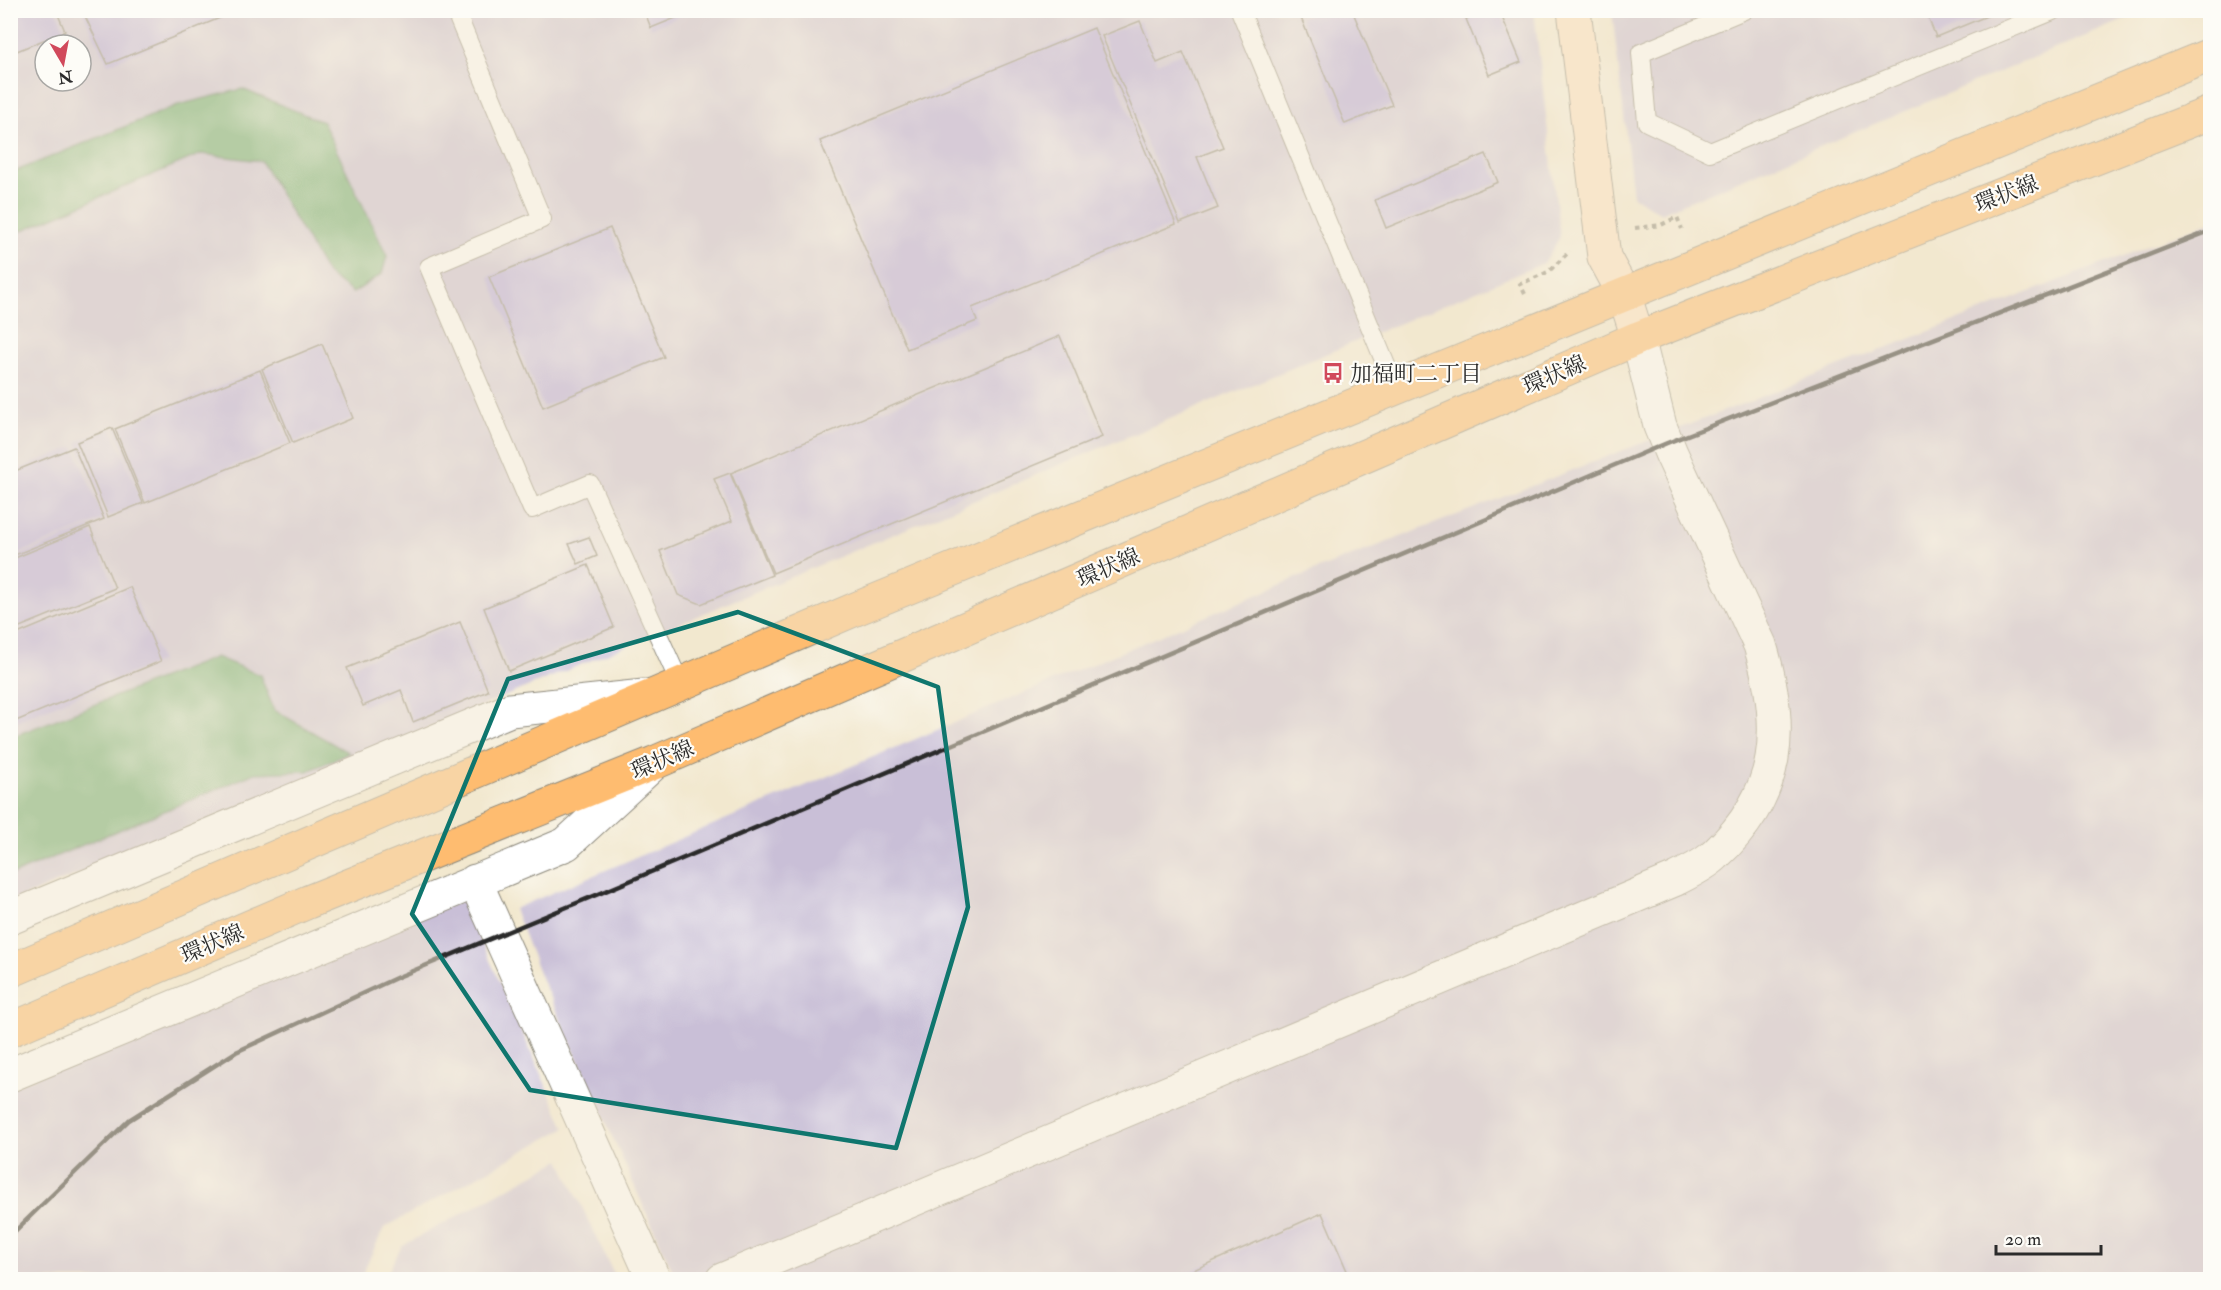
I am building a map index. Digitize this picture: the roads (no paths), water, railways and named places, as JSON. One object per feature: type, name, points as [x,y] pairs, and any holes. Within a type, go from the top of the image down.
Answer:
[{"type":"main road","points":[[10,971],[522,752],[664,682],[858,608],[2211,55]]},
{"type":"main road","name":"環状線","points":[[10,1030],[308,902],[654,763],[1638,338],[2211,113]]},
{"type":"street","points":[[722,1280],[1676,879],[1714,857],[1752,815],[1768,776],[1775,744],[1769,675],[1760,645],[1686,488],[1660,426],[1638,338],[1624,294],[1604,257],[1574,10]]},
{"type":"street","points":[[10,918],[510,710],[664,682]]},
{"type":"street","points":[[10,1075],[566,844],[654,763]]},
{"type":"street","points":[[475,882],[654,1280]]},
{"type":"lane","points":[[455,10],[542,219],[429,267],[532,509],[590,484],[664,682]]},
{"type":"lane","points":[[1240,10],[1395,387]]},
{"type":"lane","points":[[1743,10],[1641,53],[1647,122],[1710,152],[2055,10]]},
{"type":"railway","points":[[10,1236],[129,1120],[236,1052],[398,977],[1667,443],[2210,231]]},
{"type":"place","name":"加福町二丁目","points":[[1333,373]]}]
